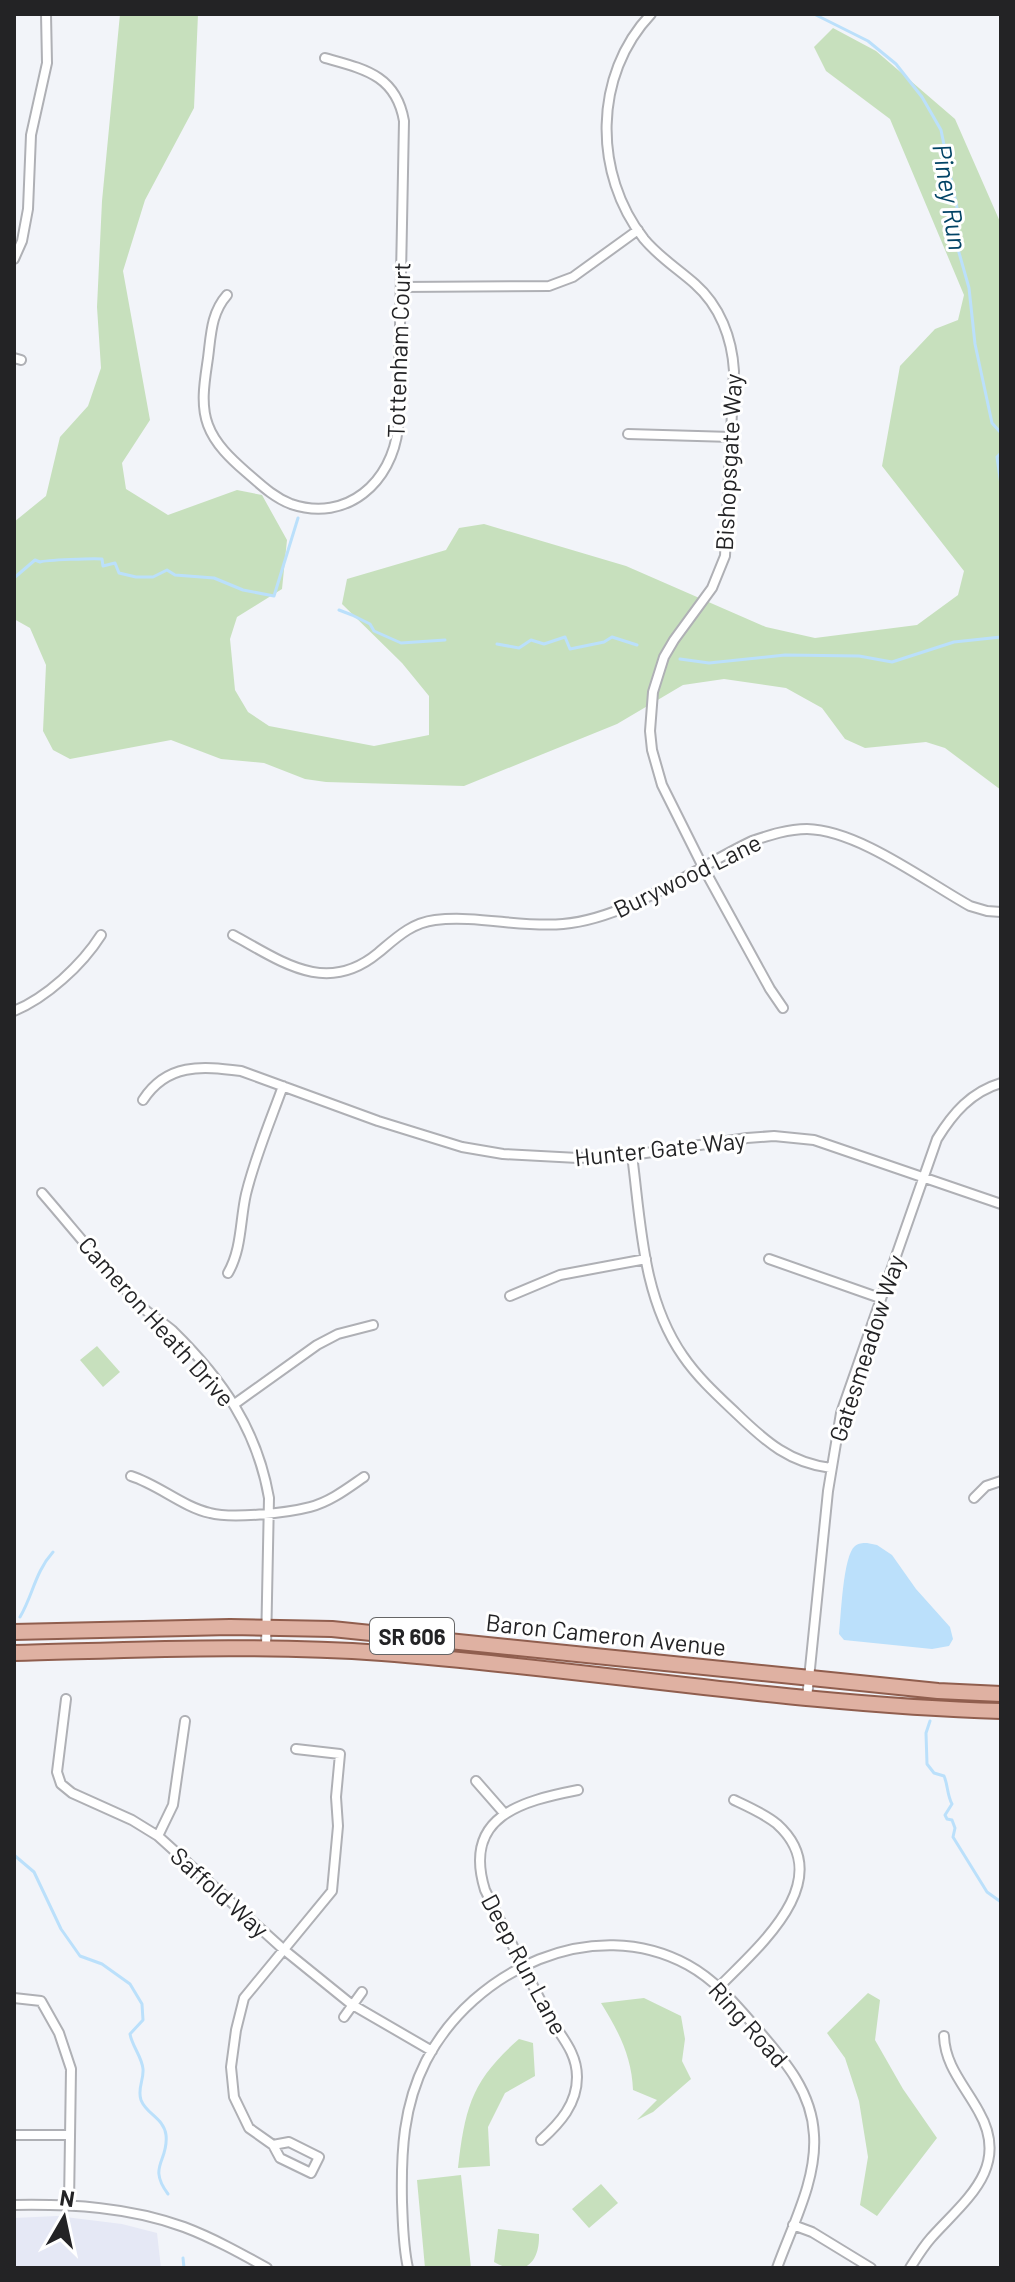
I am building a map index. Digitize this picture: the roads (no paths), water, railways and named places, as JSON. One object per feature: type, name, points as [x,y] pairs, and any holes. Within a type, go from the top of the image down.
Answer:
[{"type":"main road","name":"Baron Cameron Avenue","points":[[14,1632],[266,1627],[398,1634],[938,1691],[1001,1694]]},
{"type":"main road","name":"Baron Cameron Avenue","points":[[14,1653],[266,1648],[385,1653],[807,1698],[1001,1711]]},
{"type":"street","points":[[14,259],[27,217],[31,135],[47,63],[46,14]]},
{"type":"street","name":"Bishopsgate Way","points":[[651,14],[636,33],[618,67],[606,123],[609,161],[615,184],[638,230],[659,255],[707,297],[725,327],[734,360],[725,556],[712,588],[664,657],[650,711],[652,750],[656,769],[703,867],[783,1008]]},
{"type":"street","name":"Tottenham Court","points":[[227,295],[212,323],[204,403],[208,426],[222,448],[268,491],[290,503],[319,508],[361,496],[379,480],[393,456],[398,428],[404,167],[402,110],[392,89],[373,74],[325,58]]},
{"type":"street","points":[[401,287],[549,286],[573,277],[638,230]]},
{"type":"street","points":[[628,434],[732,437]]},
{"type":"street","name":"Burywood Lane","points":[[233,935],[298,970],[338,972],[364,963],[403,932],[424,922],[471,920],[545,925],[588,920],[619,910],[752,841],[776,833],[808,829],[855,840],[970,906],[1001,912]]},
{"type":"street","points":[[14,1011],[27,1006],[50,989],[84,958],[101,935]]},
{"type":"street","name":"Hunter Gate Way","points":[[143,1100],[152,1085],[168,1074],[191,1068],[214,1067],[241,1071],[462,1147],[543,1158],[632,1155],[774,1136],[814,1140],[1001,1204]]},
{"type":"street","name":"Gatesmeadow Way","points":[[807,1698],[831,1468],[841,1413],[937,1139],[950,1118],[969,1098],[1001,1083]]},
{"type":"street","points":[[228,1273],[235,1260],[251,1177],[283,1086]]},
{"type":"street","points":[[632,1155],[654,1296],[664,1322],[684,1357],[701,1378],[774,1448],[801,1462],[831,1468]]},
{"type":"street","name":"Cameron Heath Drive","points":[[42,1193],[141,1307],[172,1330],[236,1403],[253,1440],[265,1478],[269,1512],[266,1648]]},
{"type":"street","points":[[510,1296],[560,1275],[646,1259]]},
{"type":"street","points":[[769,1259],[880,1298]]},
{"type":"street","points":[[236,1403],[317,1345],[338,1334],[373,1325]]},
{"type":"street","points":[[131,1476],[153,1484],[191,1507],[210,1514],[236,1516],[310,1507],[337,1495],[364,1477]]},
{"type":"street","points":[[974,1498],[986,1486],[1001,1481]]},
{"type":"street","name":"Saffold Way","points":[[66,1699],[57,1772],[61,1784],[72,1793],[132,1820],[158,1836],[283,1949],[351,2004],[432,2051]]},
{"type":"street","name":"Saffold Way","points":[[158,1836],[173,1805],[185,1721]]},
{"type":"street","name":"Saffold Way","points":[[273,2145],[289,2142],[319,2157],[311,2173],[280,2158],[273,2145],[249,2128],[234,2097],[231,2067],[244,1998],[332,1891],[340,1754],[296,1749]]},
{"type":"street","points":[[476,1781],[504,1813],[523,1802],[578,1790]]},
{"type":"street","points":[[719,1987],[788,1912],[798,1889],[796,1852],[783,1831],[765,1816],[734,1800]]},
{"type":"street","name":"Deep Run Lane","points":[[504,1813],[483,1843],[480,1866],[485,1890],[550,2018],[569,2045],[576,2068],[577,2080],[571,2104],[565,2115],[541,2140]]},
{"type":"street","name":"Ring Road","points":[[408,2268],[403,2236],[403,2134],[413,2091],[432,2051],[453,2021],[477,1998],[523,1966],[579,1947],[616,1945],[672,1957],[719,1987],[781,2057],[807,2099],[812,2116],[814,2150],[808,2181],[777,2268]]},
{"type":"street","points":[[344,2017],[362,1992]]},
{"type":"street","points":[[14,1998],[41,2001],[59,2033],[71,2069],[69,2204]]},
{"type":"street","points":[[910,2268],[930,2239],[976,2190],[987,2166],[989,2153],[986,2126],[947,2058],[944,2036]]},
{"type":"street","points":[[14,2135],[70,2135]]},
{"type":"street","points":[[14,2205],[69,2204],[120,2210],[181,2226],[222,2243],[267,2268]]},
{"type":"street","points":[[793,2225],[812,2232],[871,2268]]},
{"type":"water","points":[[867,1543],[877,1545],[892,1555],[916,1589],[950,1627],[953,1639],[949,1646],[932,1649],[844,1640],[839,1634],[848,1561],[855,1546]]},
{"type":"waterway","name":"Piney Run","points":[[814,14],[868,41],[896,64],[922,97],[941,130],[957,208],[958,249],[969,288],[975,344],[992,423],[1001,433]]},
{"type":"waterway","name":"Piney Run","points":[[1001,453],[997,457],[1001,485]]},
{"type":"waterway","points":[[14,578],[35,560],[102,559],[103,566],[115,563],[119,573],[136,577],[153,577],[167,570],[175,575],[214,578],[243,590],[274,596],[298,518]]},
{"type":"waterway","points":[[339,610],[401,643],[445,640]]},
{"type":"waterway","points":[[497,644],[519,648],[531,640],[544,644],[565,637],[570,649],[604,642],[612,637],[637,645]]},
{"type":"waterway","points":[[680,659],[709,663],[785,655],[859,656],[892,662],[954,642],[1001,637]]},
{"type":"waterway","points":[[20,1617],[42,1568],[53,1552]]},
{"type":"waterway","points":[[930,1721],[926,1733],[927,1764],[934,1773],[944,1776],[952,1804],[945,1815],[952,1820],[955,1828],[953,1837],[987,1892],[1001,1902]]},
{"type":"waterway","points":[[14,1855],[34,1872],[61,1929],[80,1956],[102,1964],[130,1984],[142,2004],[143,2020],[130,2034],[143,2069],[141,2100],[165,2129],[166,2144],[159,2177],[168,2194]]},
{"type":"waterway","points":[[183,2258],[184,2268]]}]
